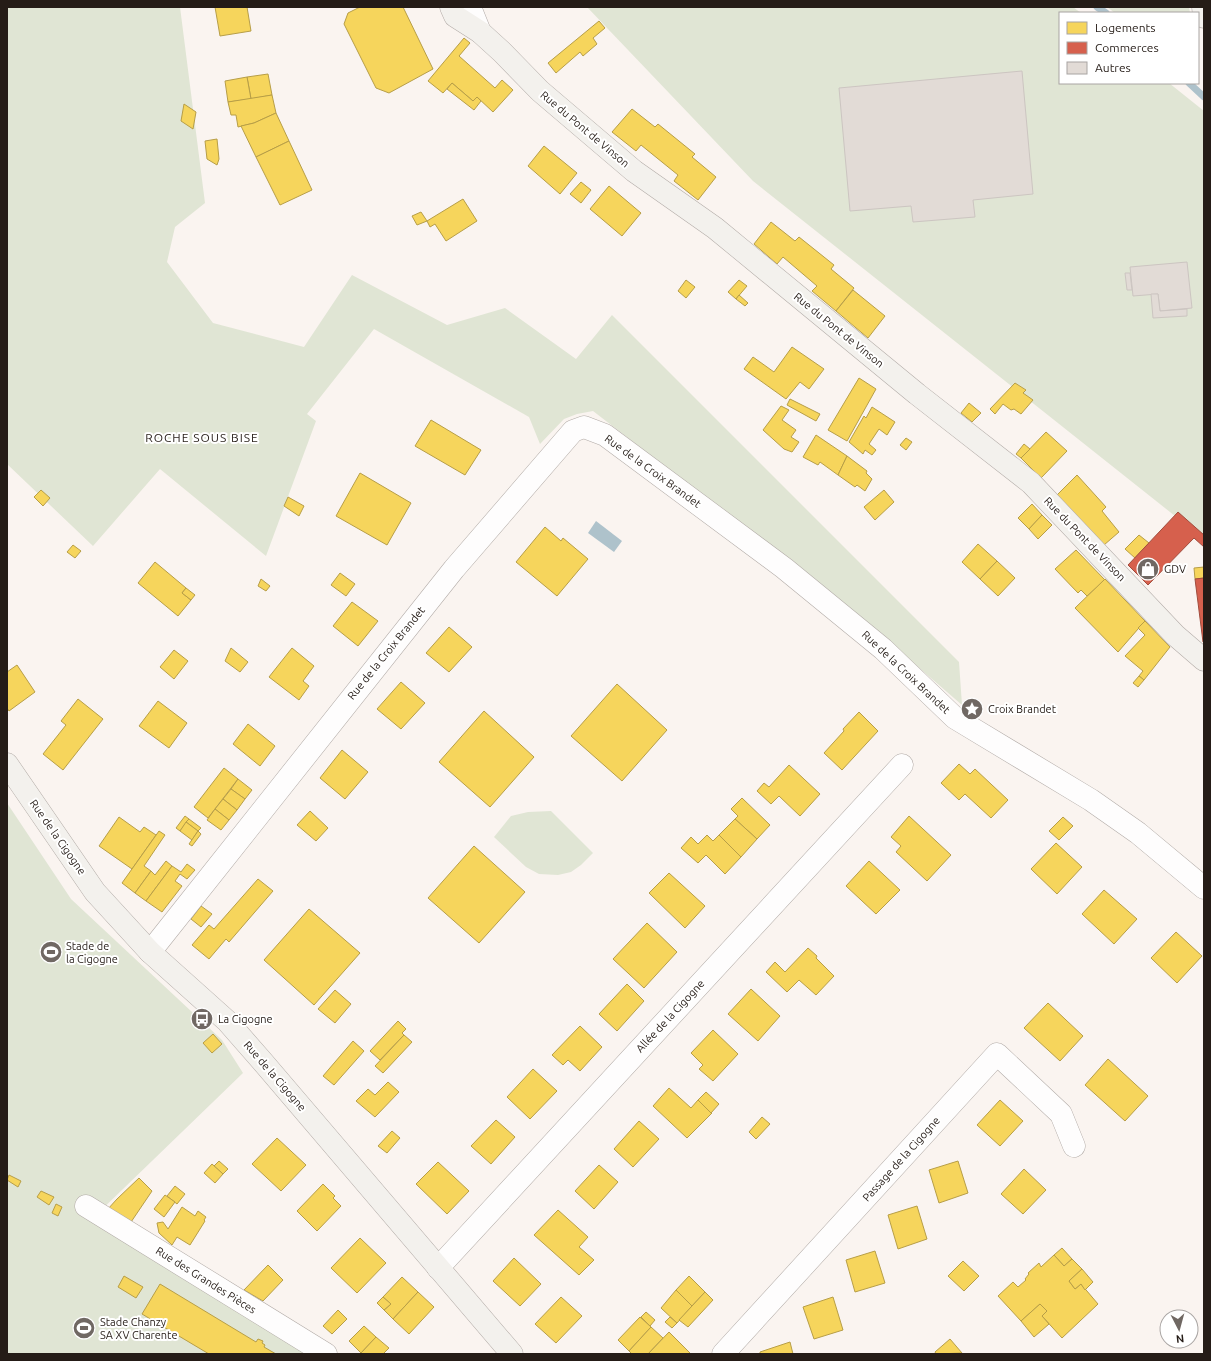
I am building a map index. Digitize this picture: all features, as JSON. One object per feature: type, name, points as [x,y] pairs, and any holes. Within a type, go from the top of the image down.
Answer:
[{"type":"street","points":[[451,7],[455,16],[480,32]]},
{"type":"street","name":"Rue du Pont de Vinson","points":[[470,7],[480,32],[540,91],[634,170],[715,228],[917,394],[1031,483],[1175,635],[1204,660]]},
{"type":"street","points":[[1203,7],[1204,17]]},
{"type":"street","name":"Rue de la Croix Brandet","points":[[150,952],[454,569],[573,431],[584,427],[605,435],[784,568],[883,649],[955,718],[1091,800],[1138,833],[1204,888]]},
{"type":"street","name":"Rue de la Cigogne","points":[[7,764],[95,892],[150,952],[227,1021],[512,1354]]},
{"type":"street","name":"Allée de la Cigogne","points":[[438,1268],[902,764]]},
{"type":"street","name":"Passage de la Cigogne","points":[[722,1354],[997,1054],[1061,1114],[1074,1146]]},
{"type":"street","name":"Rue des Grandes Pièces","points":[[86,1206],[326,1354]]},
{"type":"green space","points":[[7,7],[180,7],[205,203],[175,227],[167,262],[213,323],[304,347],[352,275],[447,325],[505,308],[576,359],[612,315],[959,662],[962,705],[858,615],[593,411],[577,414],[564,419],[540,444],[529,417],[374,329],[307,414],[316,421],[266,556],[160,469],[93,546],[7,464]]},
{"type":"green space","points":[[587,7],[1073,7],[1080,12],[1059,12],[1059,84],[1170,84],[1204,111],[1204,539],[753,181]]},
{"type":"green space","points":[[1107,7],[1189,7],[1190,12],[1114,12]]},
{"type":"green space","points":[[7,803],[71,899],[222,1040],[243,1073],[93,1218],[311,1354],[7,1354]]},
{"type":"green space","points":[[551,811],[593,853],[581,865],[571,872],[558,875],[539,874],[526,867],[494,837],[511,816],[528,812]]},
{"type":"water","points":[[596,521],[622,541],[614,552],[588,533]]},
{"type":"building: Logements","points":[[215,7],[247,7],[251,31],[220,36]]},
{"type":"building: Logements","points":[[360,7],[403,7],[433,69],[389,93],[376,88],[344,24],[348,13]]},
{"type":"building: Logements","points":[[599,21],[605,28],[593,38],[597,44],[583,56],[580,52],[556,73],[548,63]]},
{"type":"building: Logements","points":[[464,38],[470,43],[459,56],[495,88],[502,80],[513,90],[493,112],[477,97],[473,101],[452,83],[443,93],[428,81]]},
{"type":"building: Logements","points":[[268,74],[272,95],[251,99],[247,77]]},
{"type":"building: Logements","points":[[247,77],[251,99],[228,102],[225,81]]},
{"type":"building: Logements","points":[[452,83],[473,101],[477,97],[481,101],[474,110],[447,89]]},
{"type":"building: Logements","points":[[272,95],[276,113],[254,123],[238,127],[236,115],[231,115],[228,102]]},
{"type":"building: Logements","points":[[184,104],[196,112],[193,129],[181,121]]},
{"type":"building: Logements","points":[[632,109],[655,127],[658,124],[695,154],[692,157],[716,177],[698,200],[674,181],[678,175],[641,145],[636,151],[612,132]]},
{"type":"building: Logements","points":[[276,113],[289,141],[256,157],[241,126],[254,123]]},
{"type":"building: Logements","points":[[217,139],[219,159],[217,165],[207,159],[205,141]]},
{"type":"building: Logements","points":[[289,141],[312,190],[280,205],[256,157]]},
{"type":"building: Logements","points":[[544,146],[577,173],[560,194],[528,166]]},
{"type":"building: Logements","points":[[581,182],[591,190],[581,203],[570,194]]},
{"type":"building: Logements","points":[[609,186],[641,213],[622,236],[590,209]]},
{"type":"building: Logements","points":[[463,199],[477,221],[446,241],[435,224],[430,227],[427,221]]},
{"type":"building: Logements","points":[[421,212],[427,221],[417,225],[412,216]]},
{"type":"building: Logements","points":[[771,222],[795,241],[799,237],[834,265],[831,269],[854,288],[836,311],[812,291],[817,286],[783,257],[777,264],[754,244]]},
{"type":"building: Logements","points":[[686,280],[695,287],[686,298],[678,291]]},
{"type":"building: Logements","points":[[739,280],[747,286],[736,299],[728,292]]},
{"type":"building: Logements","points":[[853,290],[885,316],[868,338],[836,311]]},
{"type":"building: Logements","points":[[739,295],[748,303],[745,306],[736,299]]},
{"type":"building: Logements","points":[[792,347],[824,369],[809,389],[800,382],[786,399],[744,369],[753,357],[774,372]]},
{"type":"building: Logements","points":[[859,378],[876,389],[847,441],[828,430]]},
{"type":"building: Logements","points":[[1015,383],[1026,390],[1023,393],[1033,400],[1021,414],[1014,409],[1011,410],[1003,404],[995,414],[990,409]]},
{"type":"building: Logements","points":[[790,399],[820,414],[816,421],[787,405]]},
{"type":"building: Logements","points":[[969,403],[981,413],[972,422],[961,413]]},
{"type":"building: Logements","points":[[781,406],[789,410],[782,420],[796,430],[791,437],[799,442],[792,452],[784,449],[763,430]]},
{"type":"building: Logements","points":[[872,407],[895,422],[887,435],[879,429],[869,444],[876,450],[872,455],[865,450],[863,454],[849,442],[864,416],[866,418]]},
{"type":"building: Logements","points":[[431,420],[481,450],[465,475],[415,446]]},
{"type":"building: Logements","points":[[1046,432],[1067,451],[1041,478],[1021,458]]},
{"type":"building: Logements","points":[[816,435],[847,456],[838,475],[820,462],[818,465],[803,457]]},
{"type":"building: Logements","points":[[906,438],[912,442],[906,450],[900,445]]},
{"type":"building: Logements","points":[[1024,444],[1030,449],[1021,458],[1016,454]]},
{"type":"building: Logements","points":[[847,456],[867,471],[866,473],[872,479],[865,491],[857,485],[855,487],[838,475]]},
{"type":"building: Logements","points":[[360,473],[411,503],[387,545],[336,516]]},
{"type":"building: Logements","points":[[1077,475],[1106,507],[1102,511],[1119,532],[1104,545],[1057,495]]},
{"type":"building: Logements","points":[[41,490],[50,498],[43,506],[34,497]]},
{"type":"building: Logements","points":[[884,490],[894,502],[875,520],[864,507]]},
{"type":"building: Logements","points":[[288,497],[304,506],[299,516],[284,506]]},
{"type":"building: Logements","points":[[1032,504],[1042,515],[1029,529],[1018,518]]},
{"type":"building: Logements","points":[[1042,515],[1052,525],[1038,539],[1029,529]]},
{"type":"building: Logements","points":[[545,527],[561,541],[563,538],[588,559],[557,596],[516,562]]},
{"type":"building: Logements","points":[[1139,535],[1149,543],[1135,558],[1125,549]]},
{"type":"building: Logements","points":[[978,544],[997,561],[980,579],[962,562]]},
{"type":"building: Logements","points":[[73,545],[81,551],[75,558],[67,552]]},
{"type":"building: Logements","points":[[1076,550],[1105,580],[1087,596],[1081,590],[1078,593],[1055,569]]},
{"type":"building: Logements","points":[[997,561],[1015,578],[998,596],[980,579]]},
{"type":"building: Logements","points":[[155,562],[186,588],[182,593],[191,600],[178,616],[138,583]]},
{"type":"building: Logements","points":[[1204,567],[1204,578],[1195,579],[1194,568]]},
{"type":"building: Logements","points":[[340,573],[355,584],[346,596],[331,585]]},
{"type":"building: Logements","points":[[261,579],[270,586],[266,591],[258,586]]},
{"type":"building: Logements","points":[[1105,579],[1145,621],[1118,652],[1075,608]]},
{"type":"building: Logements","points":[[186,588],[195,595],[191,600],[182,593]]},
{"type":"building: Logements","points":[[352,602],[378,621],[358,646],[333,626]]},
{"type":"building: Logements","points":[[1145,621],[1170,647],[1144,680],[1139,676],[1143,671],[1125,656],[1145,635],[1138,628]]},
{"type":"building: Logements","points":[[449,627],[472,647],[449,672],[426,653]]},
{"type":"building: Logements","points":[[231,648],[248,662],[240,672],[225,661]]},
{"type":"building: Logements","points":[[292,648],[314,666],[303,681],[309,686],[299,700],[269,677]]},
{"type":"building: Logements","points":[[174,650],[188,661],[174,679],[160,667]]},
{"type":"building: Logements","points":[[17,665],[35,692],[9,711],[7,708],[7,672]]},
{"type":"building: Logements","points":[[1139,676],[1144,680],[1138,687],[1133,683]]},
{"type":"building: Logements","points":[[401,682],[425,703],[401,729],[377,709]]},
{"type":"building: Logements","points":[[617,684],[667,730],[622,781],[571,736]]},
{"type":"building: Logements","points":[[78,699],[103,719],[63,770],[43,754],[66,725],[61,721]]},
{"type":"building: Logements","points":[[158,701],[187,723],[169,748],[139,726]]},
{"type":"building: Logements","points":[[484,711],[534,757],[490,807],[439,762]]},
{"type":"building: Logements","points":[[859,712],[878,731],[842,770],[824,753]]},
{"type":"building: Logements","points":[[248,724],[275,746],[260,766],[233,744]]},
{"type":"building: Logements","points":[[342,750],[368,772],[345,799],[320,778]]},
{"type":"building: Logements","points":[[959,764],[970,774],[975,769],[1008,800],[991,818],[965,794],[959,800],[941,783]]},
{"type":"building: Logements","points":[[789,765],[820,794],[800,816],[779,796],[771,804],[757,791],[764,783],[769,787]]},
{"type":"building: Logements","points":[[224,768],[238,779],[208,818],[194,807]]},
{"type":"building: Logements","points":[[238,779],[252,790],[245,799],[231,789]]},
{"type":"building: Logements","points":[[231,789],[245,799],[237,810],[223,799]]},
{"type":"building: Logements","points":[[742,798],[770,825],[757,839],[735,819],[738,816],[731,809]]},
{"type":"building: Logements","points":[[223,799],[237,810],[229,820],[215,809]]},
{"type":"building: Logements","points":[[215,809],[229,820],[221,830],[207,820]]},
{"type":"building: Logements","points":[[310,811],[328,828],[316,841],[297,825]]},
{"type":"building: Logements","points":[[185,816],[189,819],[180,831],[176,828]]},
{"type":"building: Logements","points":[[909,816],[951,855],[927,881],[896,852],[901,846],[891,837]]},
{"type":"building: Logements","points":[[119,817],[140,832],[144,827],[156,835],[132,869],[99,846]]},
{"type":"building: Logements","points":[[1063,817],[1073,826],[1059,840],[1049,831]]},
{"type":"building: Logements","points":[[189,819],[201,828],[198,831],[186,822]]},
{"type":"building: Logements","points":[[735,819],[757,839],[741,857],[719,835]]},
{"type":"building: Logements","points":[[186,822],[198,831],[192,840],[180,831]]},
{"type":"building: Logements","points":[[159,831],[165,835],[144,866],[151,871],[135,893],[122,883]]},
{"type":"building: Logements","points":[[198,831],[201,834],[192,846],[189,844]]},
{"type":"building: Logements","points":[[707,835],[713,841],[719,835],[741,857],[725,874],[706,855],[698,863],[681,848],[691,837],[698,844]]},
{"type":"building: Logements","points":[[1056,843],[1082,867],[1057,894],[1031,869]]},
{"type":"building: Logements","points":[[474,846],[525,892],[479,943],[428,898]]},
{"type":"building: Logements","points":[[166,861],[172,866],[146,901],[135,893],[151,871],[155,875]]},
{"type":"building: Logements","points":[[869,861],[900,890],[876,914],[846,886]]},
{"type":"building: Logements","points":[[187,864],[195,870],[187,879],[180,874],[175,881],[182,886],[162,912],[146,901],[172,866],[181,872]]},
{"type":"building: Logements","points":[[669,873],[705,906],[685,928],[649,893]]},
{"type":"building: Logements","points":[[258,879],[273,891],[229,942],[226,939],[209,959],[192,945],[209,925],[214,929]]},
{"type":"building: Logements","points":[[1104,890],[1137,919],[1114,944],[1082,914]]},
{"type":"building: Logements","points":[[201,906],[212,914],[201,927],[191,919]]},
{"type":"building: Logements","points":[[309,909],[360,953],[314,1005],[264,960]]},
{"type":"building: Logements","points":[[647,923],[677,952],[644,988],[613,959]]},
{"type":"building: Logements","points":[[1176,932],[1202,956],[1177,983],[1151,958]]},
{"type":"building: Logements","points":[[808,948],[834,976],[816,995],[799,980],[787,992],[766,972],[775,962],[785,972]]},
{"type":"building: Logements","points":[[627,984],[644,1001],[617,1031],[599,1014]]},
{"type":"building: Logements","points":[[751,989],[780,1016],[758,1041],[728,1014]]},
{"type":"building: Logements","points":[[335,990],[351,1004],[335,1023],[318,1009]]},
{"type":"building: Logements","points":[[1048,1003],[1083,1036],[1060,1061],[1024,1028]]},
{"type":"building: Logements","points":[[398,1021],[406,1029],[402,1033],[404,1035],[380,1060],[370,1051]]},
{"type":"building: Logements","points":[[580,1026],[602,1047],[580,1071],[568,1060],[563,1065],[552,1055]]},
{"type":"building: Logements","points":[[713,1030],[738,1054],[713,1081],[699,1069],[703,1065],[691,1053]]},
{"type":"building: Logements","points":[[213,1034],[222,1044],[212,1053],[203,1043]]},
{"type":"building: Logements","points":[[404,1035],[412,1042],[383,1073],[375,1066]]},
{"type":"building: Logements","points":[[353,1041],[364,1051],[334,1085],[323,1076]]},
{"type":"building: Logements","points":[[1108,1059],[1148,1096],[1125,1121],[1085,1085]]},
{"type":"building: Logements","points":[[533,1069],[557,1091],[530,1119],[507,1097]]},
{"type":"building: Logements","points":[[388,1082],[399,1092],[375,1117],[356,1101],[368,1089],[375,1095]]},
{"type":"building: Logements","points":[[669,1088],[691,1108],[698,1100],[712,1113],[687,1138],[653,1106]]},
{"type":"building: Logements","points":[[706,1092],[719,1104],[711,1113],[698,1100]]},
{"type":"building: Logements","points":[[1000,1100],[1023,1121],[1000,1146],[977,1125]]},
{"type":"building: Logements","points":[[762,1117],[770,1124],[756,1139],[749,1132]]},
{"type":"building: Logements","points":[[496,1120],[515,1137],[491,1164],[471,1146]]},
{"type":"building: Logements","points":[[639,1121],[659,1139],[633,1167],[614,1149]]},
{"type":"building: Logements","points":[[392,1131],[400,1138],[387,1153],[378,1146]]},
{"type":"building: Logements","points":[[277,1138],[306,1165],[281,1191],[252,1164]]},
{"type":"building: Logements","points":[[219,1161],[228,1169],[223,1174],[214,1166]]},
{"type":"building: Logements","points":[[958,1161],[968,1193],[939,1203],[929,1170]]},
{"type":"building: Logements","points":[[438,1162],[469,1191],[447,1214],[416,1184]]},
{"type":"building: Logements","points":[[212,1164],[223,1174],[215,1183],[204,1173]]},
{"type":"building: Logements","points":[[599,1165],[618,1182],[594,1209],[575,1191]]},
{"type":"building: Logements","points":[[1024,1169],[1046,1190],[1023,1214],[1001,1194]]},
{"type":"building: Logements","points":[[9,1175],[21,1181],[18,1187],[7,1180]]},
{"type":"building: Logements","points":[[139,1178],[152,1191],[129,1225],[107,1210]]},
{"type":"building: Logements","points":[[323,1184],[335,1196],[333,1198],[341,1206],[317,1231],[297,1211]]},
{"type":"building: Logements","points":[[175,1186],[185,1194],[177,1204],[167,1196]]},
{"type":"building: Logements","points":[[41,1191],[54,1197],[49,1205],[37,1197]]},
{"type":"building: Logements","points":[[165,1195],[175,1202],[164,1217],[154,1209]]},
{"type":"building: Logements","points":[[56,1204],[62,1207],[58,1216],[52,1213]]},
{"type":"building: Logements","points":[[917,1206],[927,1239],[898,1249],[888,1215]]},
{"type":"building: Logements","points":[[182,1207],[195,1216],[198,1211],[206,1217],[204,1220],[205,1221],[190,1245],[177,1237],[172,1245],[159,1233],[157,1223],[163,1222],[168,1229]]},
{"type":"building: Logements","points":[[558,1210],[588,1237],[579,1247],[594,1260],[579,1275],[534,1235]]},
{"type":"building: Logements","points":[[360,1238],[386,1263],[357,1293],[331,1268]]},
{"type":"building: Logements","points":[[1062,1248],[1072,1259],[1064,1266],[1054,1255]]},
{"type":"building: Logements","points":[[875,1251],[885,1283],[855,1292],[846,1260]]},
{"type":"building: Logements","points":[[1054,1255],[1064,1266],[1072,1259],[1082,1269],[1069,1281],[1075,1289],[1081,1284],[1098,1304],[1062,1338],[1042,1316],[1047,1311],[1040,1304],[1021,1321],[998,1296],[1013,1282],[1018,1287],[1026,1280],[1025,1279],[1029,1274],[1028,1273],[1039,1263],[1041,1267]]},
{"type":"building: Logements","points":[[514,1258],[541,1284],[520,1306],[493,1281]]},
{"type":"building: Logements","points":[[963,1261],[979,1276],[964,1291],[948,1276]]},
{"type":"building: Logements","points":[[268,1265],[283,1280],[263,1301],[244,1290]]},
{"type":"building: Logements","points":[[1082,1269],[1093,1282],[1085,1290],[1081,1284],[1075,1289],[1069,1281]]},
{"type":"building: Logements","points":[[124,1276],[143,1287],[136,1298],[118,1287]]},
{"type":"building: Logements","points":[[689,1276],[705,1292],[692,1306],[676,1290]]},
{"type":"building: Logements","points":[[402,1277],[418,1292],[393,1319],[384,1310],[391,1304],[383,1297]]},
{"type":"building: Logements","points":[[160,1284],[256,1342],[258,1339],[263,1341],[262,1343],[265,1345],[264,1347],[276,1354],[209,1354],[142,1314]]},
{"type":"building: Logements","points":[[676,1290],[692,1306],[677,1323],[661,1308]]},
{"type":"building: Logements","points":[[418,1292],[434,1307],[409,1334],[393,1319]]},
{"type":"building: Logements","points":[[705,1292],[713,1300],[688,1327],[679,1320]]},
{"type":"building: Logements","points":[[383,1297],[391,1304],[384,1310],[377,1303]]},
{"type":"building: Logements","points":[[561,1297],[582,1316],[556,1343],[535,1324]]},
{"type":"building: Logements","points":[[833,1297],[843,1330],[814,1339],[803,1307]]},
{"type":"building: Logements","points":[[1040,1304],[1047,1311],[1042,1316],[1049,1324],[1034,1337],[1021,1321]]},
{"type":"building: Logements","points":[[338,1310],[347,1319],[332,1334],[323,1326]]},
{"type":"building: Logements","points":[[646,1312],[655,1320],[650,1326],[641,1317]]},
{"type":"building: Logements","points":[[640,1317],[651,1327],[629,1351],[618,1340]]},
{"type":"building: Logements","points":[[670,1317],[677,1323],[672,1328],[665,1322]]},
{"type":"building: Logements","points":[[364,1326],[376,1337],[361,1353],[349,1341]]},
{"type":"building: Logements","points":[[651,1327],[663,1338],[648,1354],[632,1354],[629,1351]]},
{"type":"building: Logements","points":[[669,1332],[691,1354],[648,1354]]},
{"type":"building: Logements","points":[[376,1337],[389,1348],[383,1354],[362,1354],[361,1353]]},
{"type":"building: Logements","points":[[950,1339],[962,1353],[936,1354],[935,1352]]},
{"type":"building: Logements","points":[[790,1342],[793,1354],[760,1354],[760,1352]]},
{"type":"building: Commerces","points":[[1178,512],[1204,535],[1204,547],[1194,538],[1148,585],[1128,565]]},
{"type":"building: Commerces","points":[[1204,578],[1204,642],[1203,642],[1195,579]]},
{"type":"building: Autres","points":[[1022,71],[1033,194],[973,200],[975,217],[913,222],[911,206],[850,211],[839,88]]},
{"type":"building: Autres","points":[[1187,262],[1192,308],[1160,311],[1158,294],[1133,296],[1130,267]]},
{"type":"building: Autres","points":[[1125,273],[1130,273],[1132,290],[1127,290]]},
{"type":"building: Autres","points":[[1151,294],[1158,294],[1160,311],[1187,309],[1187,316],[1153,318]]},
{"type":"waterway","points":[[1097,7],[1104,12]]},
{"type":"waterway","points":[[1190,84],[1204,97]]},
{"type":"place","name":"GDV","points":[[1148,569]]},
{"type":"place","name":"Croix Brandet","points":[[972,709]]},
{"type":"place","name":"Stade de la Cigogne","points":[[51,952]]},
{"type":"place","name":"La Cigogne","points":[[202,1019]]},
{"type":"place","name":"Stade Chanzy SA XV Charente","points":[[84,1328]]},
{"type":"district","name":"ROCHE SOUS BISE","points":[[202,438]]}]
